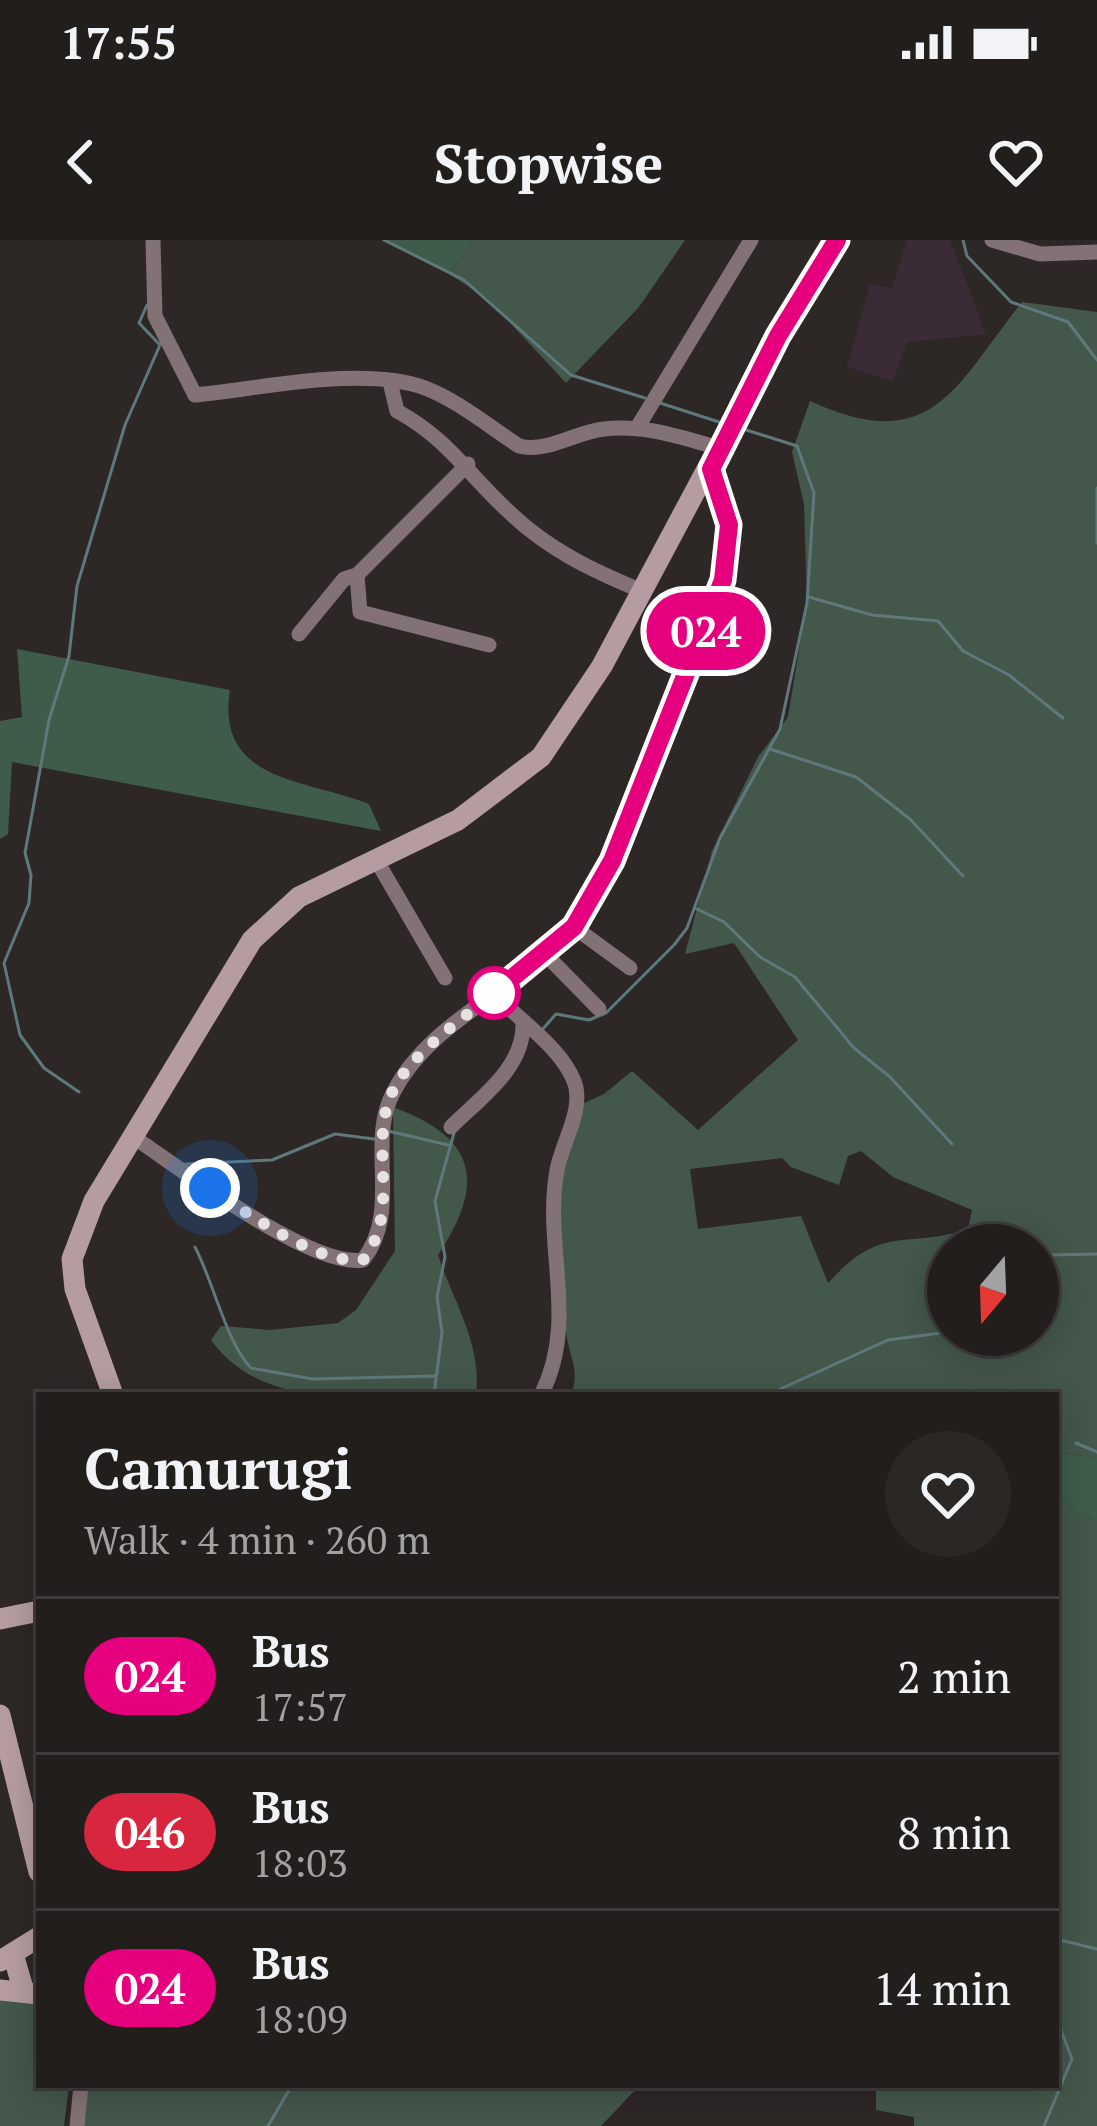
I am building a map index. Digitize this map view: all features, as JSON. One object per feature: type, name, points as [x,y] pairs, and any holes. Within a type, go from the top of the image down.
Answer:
[{"type":"street","points":[[153,240],[155,316],[195,395],[340,380],[390,382],[424,387],[520,446],[536,450],[601,429],[637,428],[716,459]]},
{"type":"street","points":[[637,428],[751,240]]},
{"type":"street","points":[[111,1392],[75,1289],[72,1259],[94,1202],[252,940],[299,897],[378,863],[458,820],[542,757],[602,666],[778,336],[837,240]]},
{"type":"street","points":[[992,240],[1040,254],[1097,252]]},
{"type":"street","points":[[390,382],[397,411],[435,432],[506,509],[562,555],[642,591]]},
{"type":"street","points":[[135,1138],[302,1244],[351,1262],[363,1260],[374,1246],[383,1212],[386,1110],[394,1090],[454,1024],[546,955],[574,927],[612,861],[723,580],[729,525],[716,459]]},
{"type":"street","points":[[299,634],[344,579],[358,575],[468,464]]},
{"type":"street","points":[[358,575],[359,612],[489,645]]},
{"type":"street","points":[[378,863],[446,978]]},
{"type":"street","points":[[574,927],[630,968]]},
{"type":"street","points":[[546,955],[598,1009]]},
{"type":"street","points":[[494,993],[553,1050],[576,1086],[575,1111],[557,1170],[562,1339],[542,1392]]},
{"type":"street","points":[[451,1127],[511,1067],[523,1043],[523,1024]]},
{"type":"street","points":[[0,1619],[36,1612]]},
{"type":"street","points":[[0,1715],[36,1860]]},
{"type":"street","points":[[31,1993],[6,1958],[36,1939]]},
{"type":"street","points":[[0,1990],[31,1993]]},
{"type":"street","points":[[77,2126],[81,2088]]},
{"type":"shaded area","points":[[907,240],[950,240],[986,334],[907,342],[893,381],[847,367],[870,284],[892,288]]},
{"type":"green space","points":[[383,240],[473,240],[449,274]]},
{"type":"green space","points":[[473,240],[685,240],[639,307],[566,383],[488,299],[449,274]]},
{"type":"green space","points":[[1022,302],[1097,312],[1097,1458],[1059,1452],[1059,1392],[572,1392],[574,1371],[562,1309],[557,1220],[559,1160],[569,1110],[604,1094],[632,1071],[698,1130],[798,1040],[734,943],[685,954],[712,851],[758,757],[788,717],[807,601],[804,504],[792,452],[810,401],[851,416],[885,421],[913,417],[957,386]]},
{"type":"green space","points":[[17,649],[230,690],[229,721],[237,744],[251,760],[294,781],[369,804],[381,831],[12,762],[8,834],[0,839],[0,721],[22,717]]},
{"type":"green space","points":[[393,1107],[442,1133],[465,1165],[463,1205],[438,1255],[471,1341],[476,1392],[297,1392],[264,1382],[235,1365],[211,1340],[221,1326],[270,1330],[338,1323],[356,1310],[395,1251]]},
{"type":"green space","points":[[1059,1452],[1097,1458],[1097,1521],[1081,1516],[1059,1494]]},
{"type":"green space","points":[[1059,1494],[1081,1516],[1097,1521],[1097,2126],[914,2126],[914,2117],[876,2110],[876,2088],[1059,2088]]},
{"type":"green space","points":[[0,1994],[36,2003],[36,2088],[69,2088],[64,2126],[0,2126]]},
{"type":"green space","points":[[85,2088],[637,2088],[601,2126],[81,2126]]},
{"type":"waterway","points":[[384,240],[464,280],[571,375],[645,398]]},
{"type":"waterway","points":[[963,240],[967,256],[1011,302],[1068,322],[1097,360]]},
{"type":"waterway","points":[[79,1092],[44,1068],[20,1035],[4,963],[29,903],[31,875],[25,853],[49,720],[69,656],[77,586],[125,425],[160,345],[139,323],[147,305]]},
{"type":"waterway","points":[[660,403],[719,422]]},
{"type":"waterway","points":[[541,1031],[556,1014],[589,1020],[606,1013],[674,945],[687,928],[720,838],[780,729],[807,603],[814,493],[797,446],[740,428]]},
{"type":"waterway","points":[[1097,488],[1097,543]]},
{"type":"waterway","points":[[809,597],[872,615],[938,621],[963,651],[1009,675],[1063,718]]},
{"type":"waterway","points":[[770,749],[856,777],[910,819],[963,876]]},
{"type":"waterway","points":[[697,909],[724,922],[760,957],[795,977],[854,1048],[890,1077],[952,1144]]},
{"type":"waterway","points":[[388,1131],[448,1145]]},
{"type":"waterway","points":[[434,1392],[442,1332],[437,1297],[445,1257],[435,1201],[454,1133]]},
{"type":"waterway","points":[[186,1164],[272,1160],[335,1134],[374,1139]]},
{"type":"waterway","points":[[195,1247],[235,1344],[251,1368],[312,1379],[435,1376]]},
{"type":"waterway","points":[[1059,1255],[1097,1254]]},
{"type":"waterway","points":[[774,1392],[888,1340],[927,1335]]},
{"type":"waterway","points":[[1076,1443],[1097,1452]]},
{"type":"waterway","points":[[1059,1940],[1097,1949]]},
{"type":"waterway","points":[[1044,2126],[1072,2059],[1059,2025]]},
{"type":"waterway","points":[[268,2126],[290,2088]]},
{"type":"bus line","name":"024","points":[[494,993],[546,955],[574,927],[612,861],[723,580],[729,525],[711,469],[778,336],[837,240]]},
{"type":"route","points":[[210,1188],[302,1244],[351,1262],[363,1260],[374,1246],[383,1212],[386,1110],[394,1090],[454,1024],[494,993]]}]
